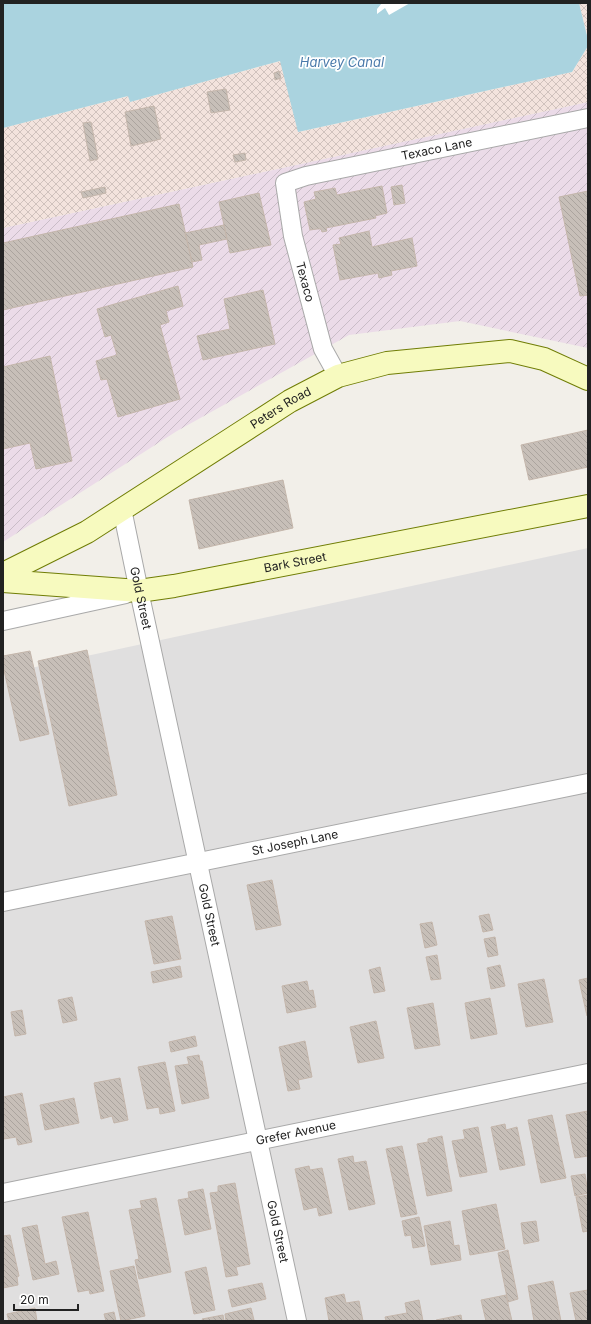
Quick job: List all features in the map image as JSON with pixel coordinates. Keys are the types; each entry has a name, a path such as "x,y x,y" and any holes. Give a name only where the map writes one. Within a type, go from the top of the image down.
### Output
{"main road":[{"name":"Peters Road","path":"3,574 87,532 290,401 338,376 387,362 510,351 544,359 588,379"},
{"name":"Bark Street","path":"139,591 174,586 588,506"},
{"path":"3,581 139,591"}],"street":[{"name":"Texaco Lane","path":"285,183 306,176 588,118"},
{"name":"Texaco","path":"285,183 293,236 323,349 338,376"},
{"name":"Gold Street","path":"122,509 297,1321"},
{"name":"Bark Street","path":"3,621 139,591"},
{"name":"St Joseph Lane","path":"3,902 588,783"},
{"name":"Grefer Avenue","path":"3,1193 588,1073"}],"shaded area":[{"path":"579,3 588,3 588,40"},
{"path":"588,46 588,102 3,228 3,128 129,96 130,102 281,61 299,132 572,72"},
{"path":"588,102 588,348 460,321 349,335 177,431 3,542 3,228"},
{"path":"588,548 588,1321 3,1321 3,674"}],"water":[{"name":"Harvey Canal","path":"3,3 579,3 588,40 588,46 572,72 298,132 280,61 130,102 128,96 3,128"}],"pier":[{"path":"382,3 410,3 389,15 385,8 377,14 377,9"}],"building":[{"path":"279,71 281,78 275,80 274,73"},
{"path":"226,89 230,110 211,113 207,92"},
{"path":"154,106 161,139 131,146 125,112"},
{"path":"91,122 98,159 90,161 83,123"},
{"path":"245,153 246,160 235,162 233,155"},
{"path":"402,185 405,203 394,205 391,187"},
{"path":"382,186 387,213 375,216 376,218 326,228 327,231 322,232 321,229 310,230 304,202 316,199 314,192 335,188 337,195"},
{"path":"105,187 106,193 83,198 81,192"},
{"path":"588,191 588,295 580,296 559,197"},
{"path":"259,193 271,245 230,253 219,202"},
{"path":"179,204 193,267 3,310 3,243"},
{"path":"224,225 227,239 199,245 202,260 192,262 185,233"},
{"path":"369,231 372,247 412,238 417,266 391,271 392,275 379,278 378,273 340,280 333,245 341,244 339,238"},
{"path":"178,286 183,306 166,311 169,322 160,325 180,399 118,417 107,379 101,380 96,361 117,355 111,335 105,337 97,309"},
{"path":"263,290 275,344 203,360 197,336 230,329 224,299"},
{"path":"50,356 72,461 36,469 30,443 3,449 3,367"},
{"path":"588,430 588,467 529,480 521,445"},
{"path":"283,480 293,528 199,549 189,500"},
{"path":"87,650 117,795 69,806 38,661"},
{"path":"30,651 49,734 20,741 3,666 3,656"},
{"path":"272,880 281,925 256,930 247,885"},
{"path":"489,914 493,930 483,932 479,916"},
{"path":"172,916 181,959 154,964 145,921"},
{"path":"432,922 437,945 425,948 420,924"},
{"path":"495,937 498,955 488,957 484,939"},
{"path":"437,955 441,979 431,980 426,957"},
{"path":"500,965 505,986 491,989 487,968"},
{"path":"180,966 182,977 153,983 151,972"},
{"path":"380,967 385,991 374,993 369,970"},
{"path":"588,978 588,1016 587,1016 579,980"},
{"path":"544,979 553,1022 526,1027 518,984"},
{"path":"307,981 309,991 313,990 316,1007 287,1013 282,986"},
{"path":"72,997 77,1020 63,1023 58,1000"},
{"path":"490,998 497,1034 471,1039 465,1003"},
{"path":"433,1003 440,1045 415,1049 407,1008"},
{"path":"22,1010 26,1034 15,1036 11,1012"},
{"path":"376,1021 384,1058 358,1063 350,1027"},
{"path":"195,1036 197,1046 171,1052 169,1042"},
{"path":"305,1041 312,1077 298,1080 300,1089 288,1091 279,1047"},
{"path":"199,1055 200,1061 202,1061 209,1098 182,1104 175,1066 189,1064 187,1057"},
{"path":"165,1062 175,1111 160,1114 159,1107 147,1109 138,1067"},
{"path":"120,1078 128,1120 114,1123 112,1116 101,1119 94,1083"},
{"path":"22,1093 32,1142 18,1145 16,1137 4,1139 3,1097"},
{"path":"74,1098 79,1123 45,1130 40,1105"},
{"path":"588,1111 588,1156 575,1158 566,1115"},
{"path":"552,1115 566,1178 541,1183 528,1120"},
{"path":"505,1124 506,1130 517,1127 525,1165 500,1170 491,1127"},
{"path":"478,1127 487,1172 460,1177 452,1141 465,1139 463,1130"},
{"path":"442,1136 452,1191 427,1196 417,1144 428,1142 428,1139"},
{"path":"402,1146 417,1214 401,1217 386,1149"},
{"path":"353,1156 354,1163 366,1161 375,1204 349,1210 338,1159"},
{"path":"309,1166 310,1170 322,1168 332,1213 319,1216 317,1207 304,1210 295,1169"},
{"path":"585,1174 588,1193 575,1196 571,1176"},
{"path":"235,1183 250,1264 236,1267 238,1275 226,1277 210,1193 218,1192 218,1186"},
{"path":"203,1189 211,1229 185,1235 178,1200 189,1198 188,1192"},
{"path":"588,1195 588,1231 583,1232 576,1197"},
{"path":"156,1198 171,1272 139,1279 135,1260 139,1259 129,1210 142,1208 140,1201"},
{"path":"496,1204 505,1249 470,1255 462,1211"},
{"path":"88,1212 104,1291 90,1294 89,1290 78,1292 62,1217"},
{"path":"419,1217 425,1246 413,1248 411,1235 405,1236 402,1221"},
{"path":"450,1221 454,1246 459,1245 461,1260 431,1265 424,1226"},
{"path":"536,1221 539,1241 524,1244 521,1223"},
{"path":"37,1225 45,1264 56,1261 59,1274 33,1280 22,1228"},
{"path":"10,1235 19,1276 17,1277 18,1285 3,1288 3,1236"},
{"path":"508,1250 518,1299 508,1302 498,1253"},
{"path":"134,1266 145,1316 121,1321 110,1271"},
{"path":"206,1267 215,1310 194,1314 185,1272"},
{"path":"553,1281 561,1321 534,1321 528,1286"},
{"path":"262,1283 266,1299 232,1307 228,1290"},
{"path":"588,1290 588,1321 576,1321 570,1293"},
{"path":"344,1294 346,1303 359,1301 363,1321 329,1321 325,1298"},
{"path":"506,1295 512,1321 486,1321 481,1300"},
{"path":"419,1300 423,1321 386,1321 385,1317 407,1313 405,1303"},
{"path":"35,1308 37,1321 9,1321 7,1314"},
{"path":"251,1308 254,1320 226,1321 225,1314"},
{"path":"114,1312 116,1321 106,1321 104,1314"},
{"path":"223,1315 224,1321 203,1321 202,1319"},
{"path":"461,1315 462,1321 436,1321 436,1320"}]}
